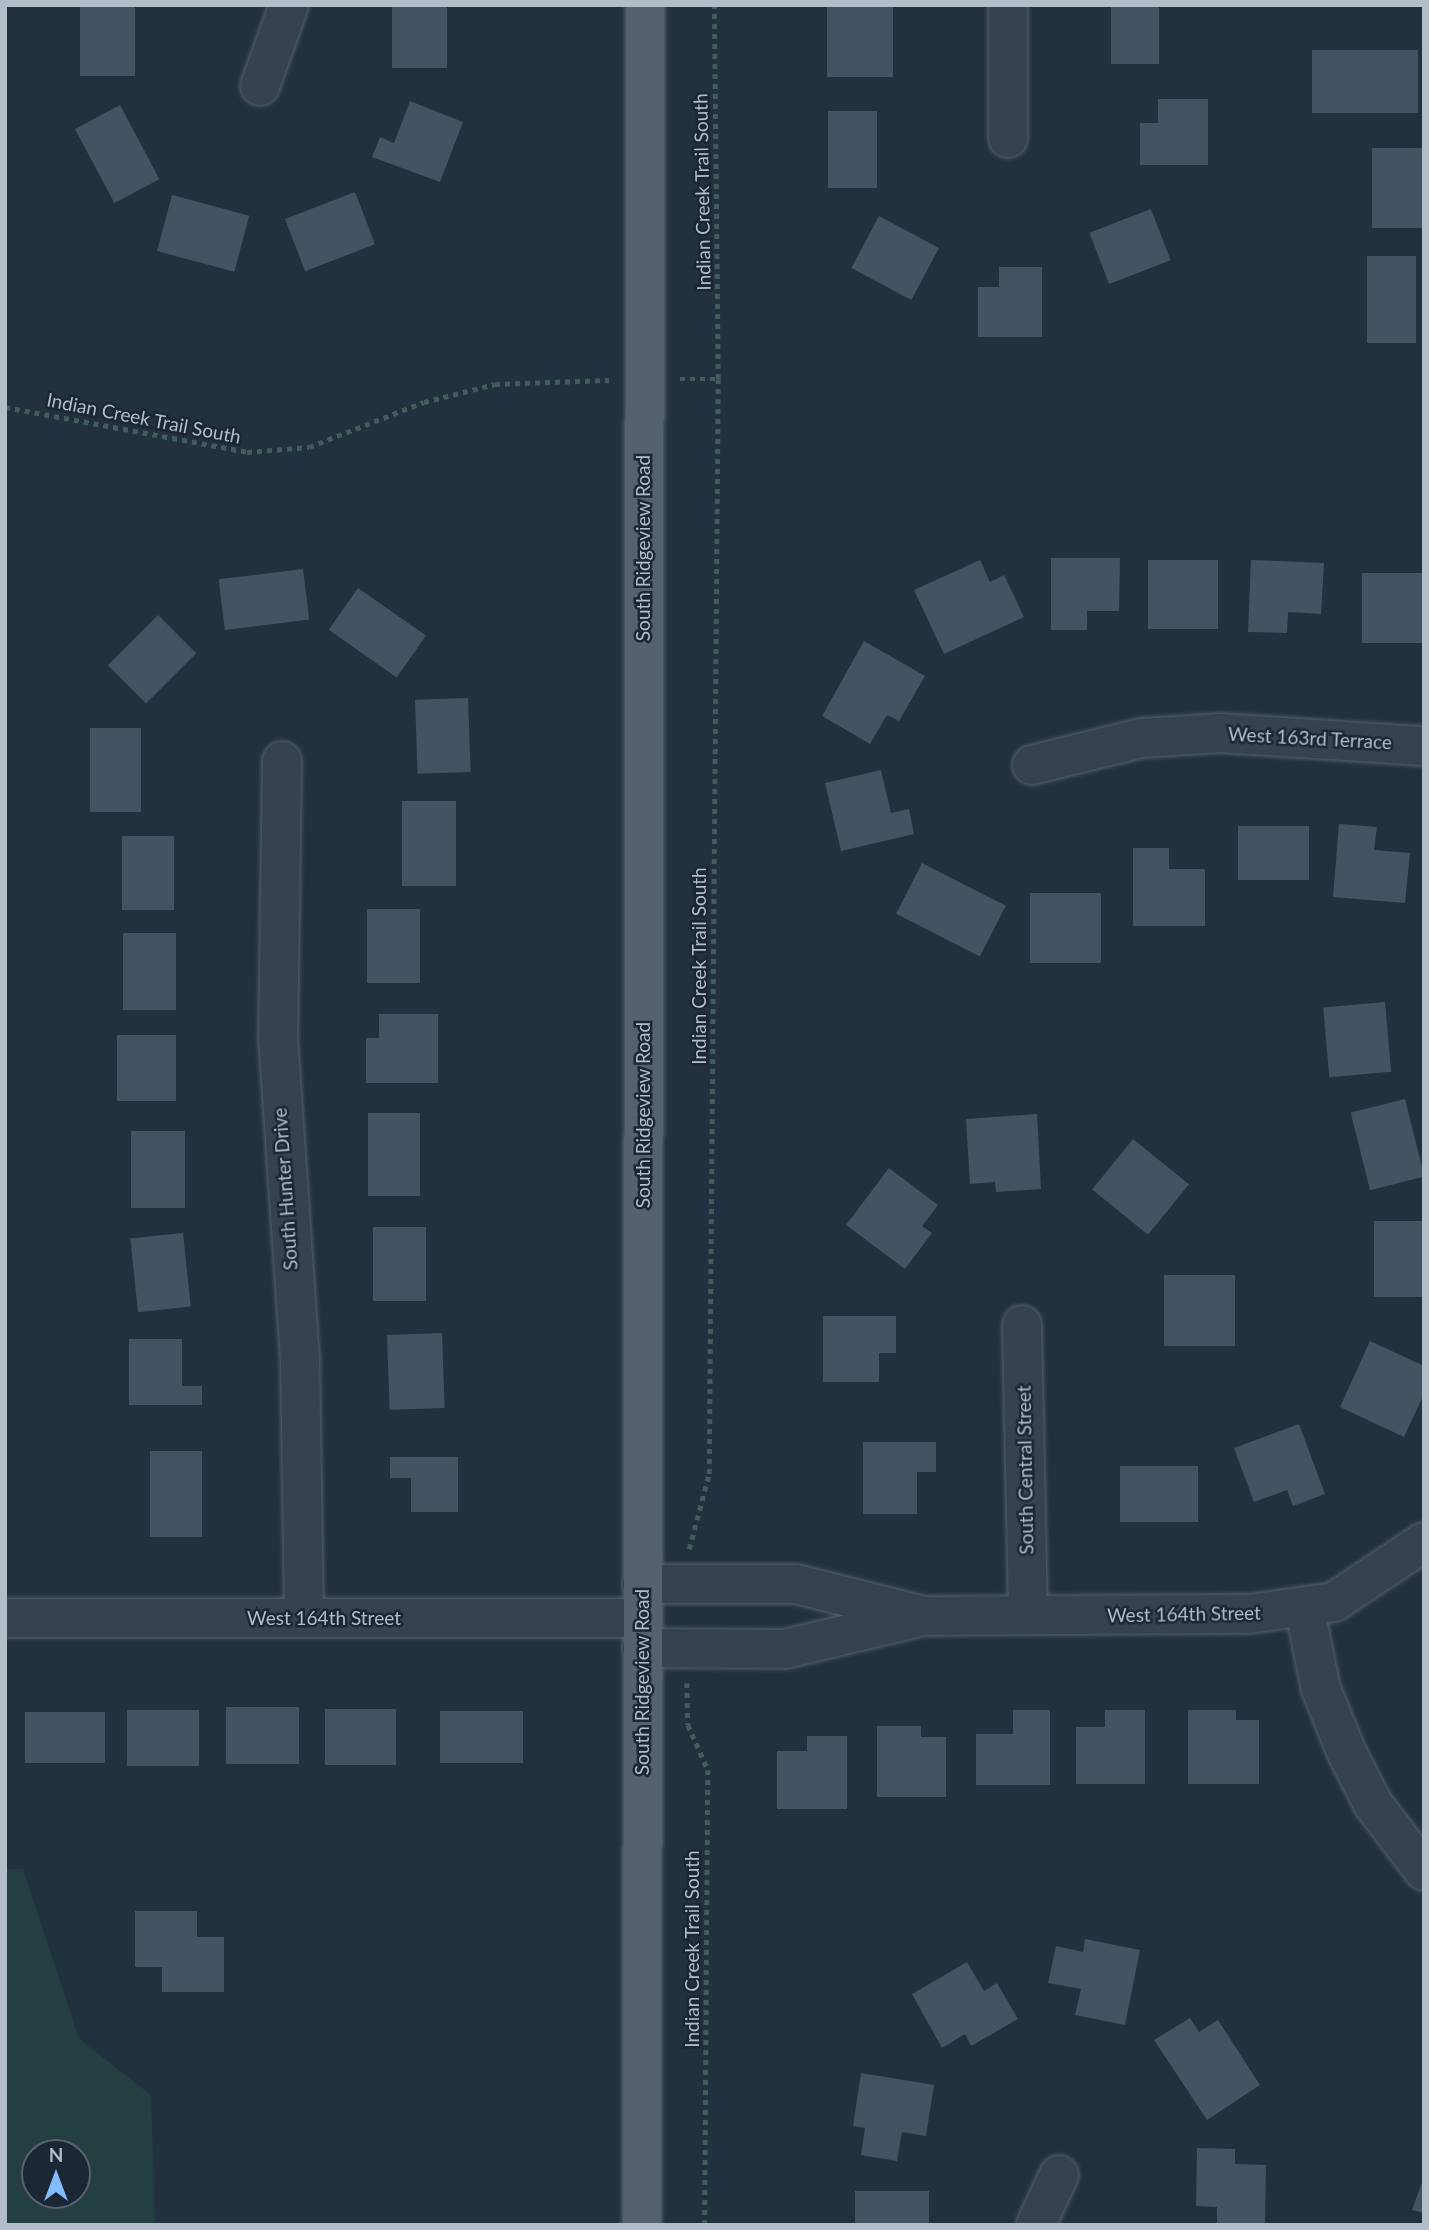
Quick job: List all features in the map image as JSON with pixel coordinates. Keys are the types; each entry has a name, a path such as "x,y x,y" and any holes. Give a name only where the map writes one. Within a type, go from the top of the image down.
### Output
{"main road":[{"name":"South Ridgeview Road","path":"642,2225 645,5"}],"street":[{"path":"260,86 289,5"},
{"path":"1008,5 1008,138"},
{"name":"West 163rd Terrace","path":"1032,765 1142,738 1221,733 1424,746"},
{"name":"South Hunter Drive","path":"282,761 278,1037 300,1359 304,1618"},
{"name":"South Central Street","path":"1022,1325 1028,1615"},
{"name":"West 164th Street","path":"642,1617 785,1649 924,1616 1306,1610 1375,1580 1424,1542"},
{"name":"West 164th Street","path":"5,1618 642,1617 796,1584 924,1616"},
{"path":"1306,1610 1321,1689 1346,1751 1373,1804 1424,1871"},
{"path":"1036,2225 1059,2175"}],"path":[{"name":"Indian Creek Trail South","path":"688,1551 709,1474 718,379 714,5"},
{"path":"674,379 718,379"},
{"name":"Indian Creek Trail South","path":"5,407 247,452 309,447 424,402 495,384 604,380"},
{"name":"Indian Creek Trail South","path":"687,1677 688,1726 708,1770 705,2225"}],"green space":[{"path":"5,1869 23,1869 79,2039 151,2095 155,2225 5,2225"}],"building":[{"path":"80,5 135,5 135,76 80,76"},
{"path":"392,5 447,5 447,68 392,68"},
{"path":"827,5 893,5 893,77 827,77"},
{"path":"1111,5 1159,5 1159,64 1111,64"},
{"path":"1312,50 1418,50 1418,113 1312,113"},
{"path":"1158,99 1208,99 1208,165 1140,165 1140,123 1158,123"},
{"path":"410,101 463,122 440,182 372,157 380,137 394,143"},
{"path":"120,105 159,179 114,203 75,129"},
{"path":"828,111 877,111 877,188 828,188"},
{"path":"1372,148 1422,148 1422,228 1372,228"},
{"path":"355,192 375,244 305,271 285,219"},
{"path":"172,195 249,216 234,272 157,251"},
{"path":"1151,209 1171,260 1109,284 1089,233"},
{"path":"879,216 939,248 911,300 851,268"},
{"path":"1367,256 1416,256 1416,343 1367,343"},
{"path":"999,267 1042,267 1042,337 978,337 978,287 999,287"},
{"path":"1051,558 1120,558 1119,611 1087,611 1087,630 1051,630"},
{"path":"980,560 990,582 1004,575 1024,617 944,654 914,590"},
{"path":"1148,560 1218,560 1218,629 1148,629"},
{"path":"1251,560 1324,563 1321,614 1288,612 1287,633 1248,632"},
{"path":"303,569 309,620 225,630 219,579"},
{"path":"1362,573 1424,573 1424,643 1362,643"},
{"path":"358,588 426,636 397,677 329,630"},
{"path":"158,615 196,653 146,703 108,665"},
{"path":"864,641 925,676 899,721 887,715 870,744 822,716"},
{"path":"468,698 471,772 418,774 415,700"},
{"path":"90,728 141,728 141,812 90,812"},
{"path":"881,770 891,813 909,809 914,834 841,851 825,783"},
{"path":"402,801 456,801 456,886 402,886"},
{"path":"1339,824 1377,827 1374,850 1410,853 1405,903 1333,897"},
{"path":"1238,826 1309,826 1309,880 1238,880"},
{"path":"122,836 174,836 174,910 122,910"},
{"path":"1133,848 1169,848 1169,869 1205,869 1205,926 1133,926"},
{"path":"922,863 1006,906 980,956 896,914"},
{"path":"1030,893 1101,893 1101,963 1030,963"},
{"path":"367,909 420,909 420,983 367,983"},
{"path":"123,933 176,933 176,1010 123,1010"},
{"path":"1385,1002 1391,1072 1329,1077 1323,1007"},
{"path":"379,1014 438,1014 438,1083 366,1083 366,1038 379,1038"},
{"path":"117,1035 176,1035 176,1101 117,1101"},
{"path":"1405,1099 1424,1177 1370,1190 1351,1113"},
{"path":"368,1113 420,1113 420,1196 368,1196"},
{"path":"1037,1114 1041,1189 996,1192 995,1182 970,1184 966,1119"},
{"path":"131,1131 185,1131 185,1208 131,1208"},
{"path":"1133,1139 1189,1184 1148,1235 1092,1190"},
{"path":"889,1168 938,1205 922,1226 932,1233 905,1269 846,1225"},
{"path":"1374,1221 1424,1221 1424,1297 1374,1297"},
{"path":"373,1227 426,1227 426,1301 373,1301"},
{"path":"183,1233 191,1307 138,1312 130,1239"},
{"path":"1164,1275 1235,1275 1235,1346 1164,1346"},
{"path":"823,1316 896,1316 896,1353 879,1353 879,1382 823,1382"},
{"path":"442,1333 445,1408 390,1410 387,1335"},
{"path":"129,1339 182,1339 182,1386 202,1386 202,1405 129,1405"},
{"path":"1370,1341 1424,1366 1424,1394 1404,1437 1340,1407"},
{"path":"1299,1424 1325,1494 1293,1506 1287,1490 1254,1502 1234,1448"},
{"path":"863,1442 936,1442 936,1472 917,1472 917,1514 863,1514"},
{"path":"150,1451 202,1451 202,1537 150,1537"},
{"path":"390,1457 458,1457 458,1512 411,1512 411,1478 390,1478"},
{"path":"1120,1466 1198,1466 1198,1522 1120,1522"},
{"path":"226,1707 299,1707 299,1764 226,1764"},
{"path":"325,1709 396,1709 396,1765 325,1765"},
{"path":"127,1710 199,1710 199,1766 127,1766"},
{"path":"1013,1710 1050,1710 1050,1785 976,1785 976,1734 1013,1734"},
{"path":"1105,1710 1145,1710 1145,1784 1076,1784 1076,1727 1105,1727"},
{"path":"1188,1710 1236,1710 1236,1720 1259,1720 1259,1784 1188,1784"},
{"path":"440,1711 523,1711 523,1763 440,1763"},
{"path":"25,1712 105,1712 105,1763 25,1763"},
{"path":"877,1726 921,1726 921,1737 946,1737 946,1797 877,1797"},
{"path":"807,1736 847,1736 847,1809 777,1809 777,1751 807,1751"},
{"path":"135,1911 197,1911 197,1937 224,1937 224,1992 162,1992 162,1967 135,1967"},
{"path":"1085,1939 1140,1950 1125,2025 1075,2015 1081,1989 1048,1983 1056,1946 1083,1952"},
{"path":"967,1962 984,1991 997,1983 1018,2019 971,2046 965,2034 942,2048 912,1994"},
{"path":"1190,2018 1199,2032 1218,2020 1260,2085 1207,2120 1154,2040"},
{"path":"861,2073 934,2085 926,2136 902,2132 897,2161 861,2155 865,2128 853,2126"},
{"path":"1197,2148 1235,2149 1235,2164 1266,2165 1265,2225 1217,2225 1217,2207 1196,2206"},
{"path":"1424,2177 1424,2213 1412,2210"},
{"path":"855,2191 929,2191 929,2225 855,2225"}]}
